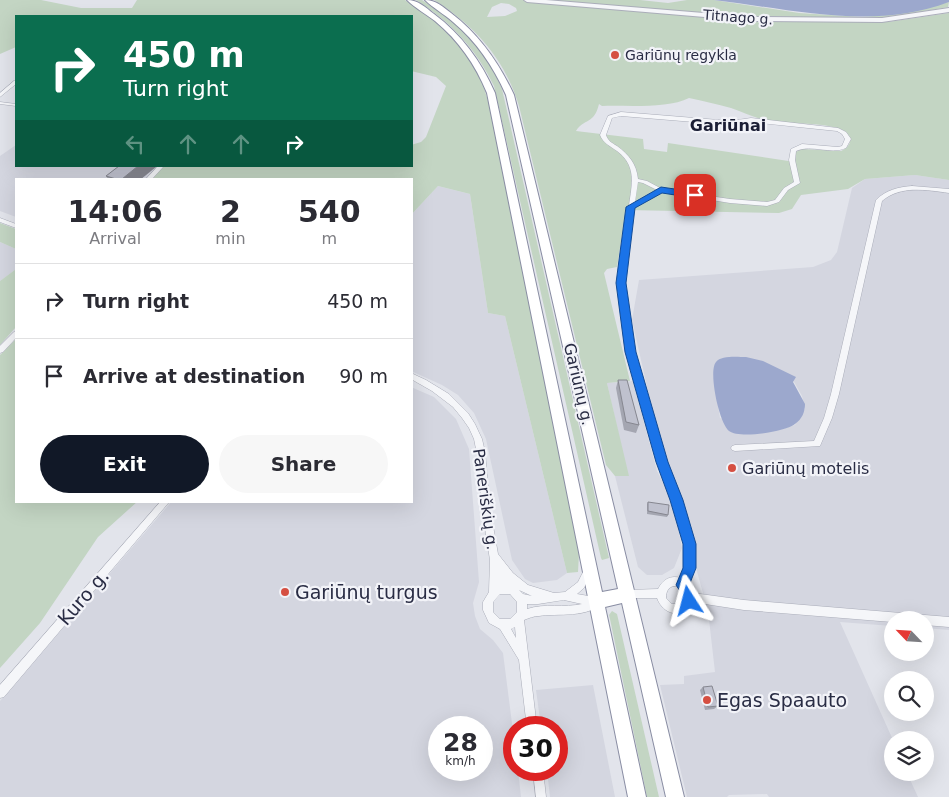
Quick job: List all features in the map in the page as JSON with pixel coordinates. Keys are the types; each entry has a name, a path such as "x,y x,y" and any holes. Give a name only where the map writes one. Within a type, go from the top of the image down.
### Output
{"highway":[{"name":"Gariūnų g.","path":"410,0 438,19 466,46 481,69 491,93 637,797"},
{"name":"Gariūnų g.","path":"428,0 461,23 483,46 500,72 510,95 675,797"},
{"path":"598,468 613,480"},
{"path":"597,601 628,594"}],"street":[{"name":"Titnago g.","path":"527,0 752,19 882,20 949,10"},
{"path":"0,96 15,83"},
{"path":"0,103 15,105"},
{"path":"635,180 645,182 661,190 750,203 774,202 780,198 786,189 797,183 792,160 793,150 802,146 830,149 844,147 848,139 844,133 815,127 752,120 731,123 610,116 603,138 630,161 634,168 635,180 621,283 630,352 662,462 677,500 690,544 689,568 683,585 689,601 684,607 674,608 664,601 661,593 663,586 670,582 683,585"},
{"path":"150,178 159,167"},
{"path":"630,207 661,190"},
{"path":"735,448 816,444 828,418 835,394 879,200 884,194 892,190 949,192"},
{"path":"0,220 15,226"},
{"path":"0,350 15,335"},
{"name":"Paneriškių g.","path":"413,377 439,390 452,401 470,422 477,436 481,451 486,512 494,555 493,593 488,602 488,612 493,621 503,625"},
{"name":"Kuro g.","path":"0,693 164,503"},
{"path":"494,555 501,577 509,590 520,598 523,604 520,618 522,656 530,716"},
{"path":"494,555 514,581 522,587 554,597"},
{"path":"567,596 581,585 590,567"},
{"path":"493,593 509,590"},
{"path":"628,594 661,593"},
{"path":"520,598 540,601 567,596 597,601"},
{"path":"689,597 744,605 949,622"},
{"path":"522,656 503,625 513,623 535,611 572,612 583,609 597,601"},
{"path":"539,781 541,797"}],"shaded area":[{"path":"15,146 15,167 162,167 153,178 15,178 15,217 0,211 0,156"},
{"path":"915,175 949,180 949,630 934,629 934,611 884,611 884,625 840,622 889,731 884,731 884,781 911,781 918,797 769,797 767,794 687,797 660,685 684,684 684,676 715,672 708,611 654,418 632,320 639,280 813,267 831,260 837,252 852,188 865,179","holes":["714,366 793,380 802,396 805,409 795,425 763,433 720,418"]},
{"path":"438,186 470,194 488,313 505,316 567,573 557,580 533,583 525,579 512,560 486,439 474,413 458,395 442,385 413,372 413,213"},
{"path":"0,242 15,249 15,270 0,281"},
{"path":"633,381 657,471 673,502 682,548 674,568 662,575 647,575 638,567 615,476 628,476 607,383"},
{"name":"Gariūnų turgus","path":"413,388 434,397 456,419 469,449 479,582 473,603 475,616 480,629 493,640 503,653 511,716 503,716 503,781 519,781 521,797 0,797 0,701 170,503 413,503"},
{"path":"593,685 615,797 550,797 548,781 568,781 568,716 540,716 536,690"}],"green space":[{"path":"0,0 41,0 81,8 132,8 137,0 405,0 438,23 468,56 481,78 492,114 579,554 578,572 567,573 505,316 488,313 470,194 438,186 413,213 413,178 153,178 162,167 413,167 413,144 421,142 426,137 446,86 436,77 413,71 413,15 15,15 15,47 0,54"},
{"path":"416,0 422,0 435,9 469,38 488,62 502,89 609,558 602,560 601,558 494,86 471,48 451,27 429,8"},
{"path":"434,0 640,0 668,3 687,0 714,0 799,13 862,17 899,14 949,2 948,7 880,19 715,15 716,18 739,20 888,22 949,13 949,180 915,175 865,179 848,189 801,195 792,209 779,213 626,210 617,267 607,269 604,273 630,381 607,383 629,476 615,476 606,465 519,106 513,89 506,73 487,45 449,10","holes":["501,3 509,4 516,8 517,11 505,16 487,17 492,7","689,98 731,108 768,121 817,124 836,128 847,133 850,142 841,151 801,149 796,152 795,162 668,143 667,152 644,149 643,139 576,131 582,124 592,118 599,104 602,106 647,106 670,104"]},
{"path":"0,223 15,229 15,249 0,242"},
{"path":"15,270 15,328 0,345 0,281"},
{"path":"15,340 15,503 136,503 98,537 40,623 0,668 0,355"},
{"path":"612,611 617,614 659,797 647,797 609,615"}],"water":[{"path":"714,0 949,0 949,2 920,11 891,15 861,16 802,12"},
{"path":"746,357 763,361 796,377 793,382 805,404 803,415 795,424 782,430 762,434 734,433 725,426 718,408 714,386 714,367 716,362 722,358"}],"building":[{"path":"118,167 137,167 123,178 106,176"},
{"path":"618,380 627,380 639,425 626,422"},
{"path":"648,502 669,505 668,515 648,511"},
{"path":"712,686 718,706 708,707 703,687"}],"place":[{"name":"Gariūnų regykla","path":"615,55"},
{"name":"Gariūnų motelis","path":"732,468"},
{"name":"Gariūnų turgus","path":"285,592"},
{"name":"Egas Spaauto","path":"707,700"}],"district":[{"name":"Gariūnai","path":"728,125"}],"route":[{"path":"689,601 689,592 683,585 689,568 690,544 677,500 662,462 630,352 621,283 630,207 661,190 695,195"}]}
